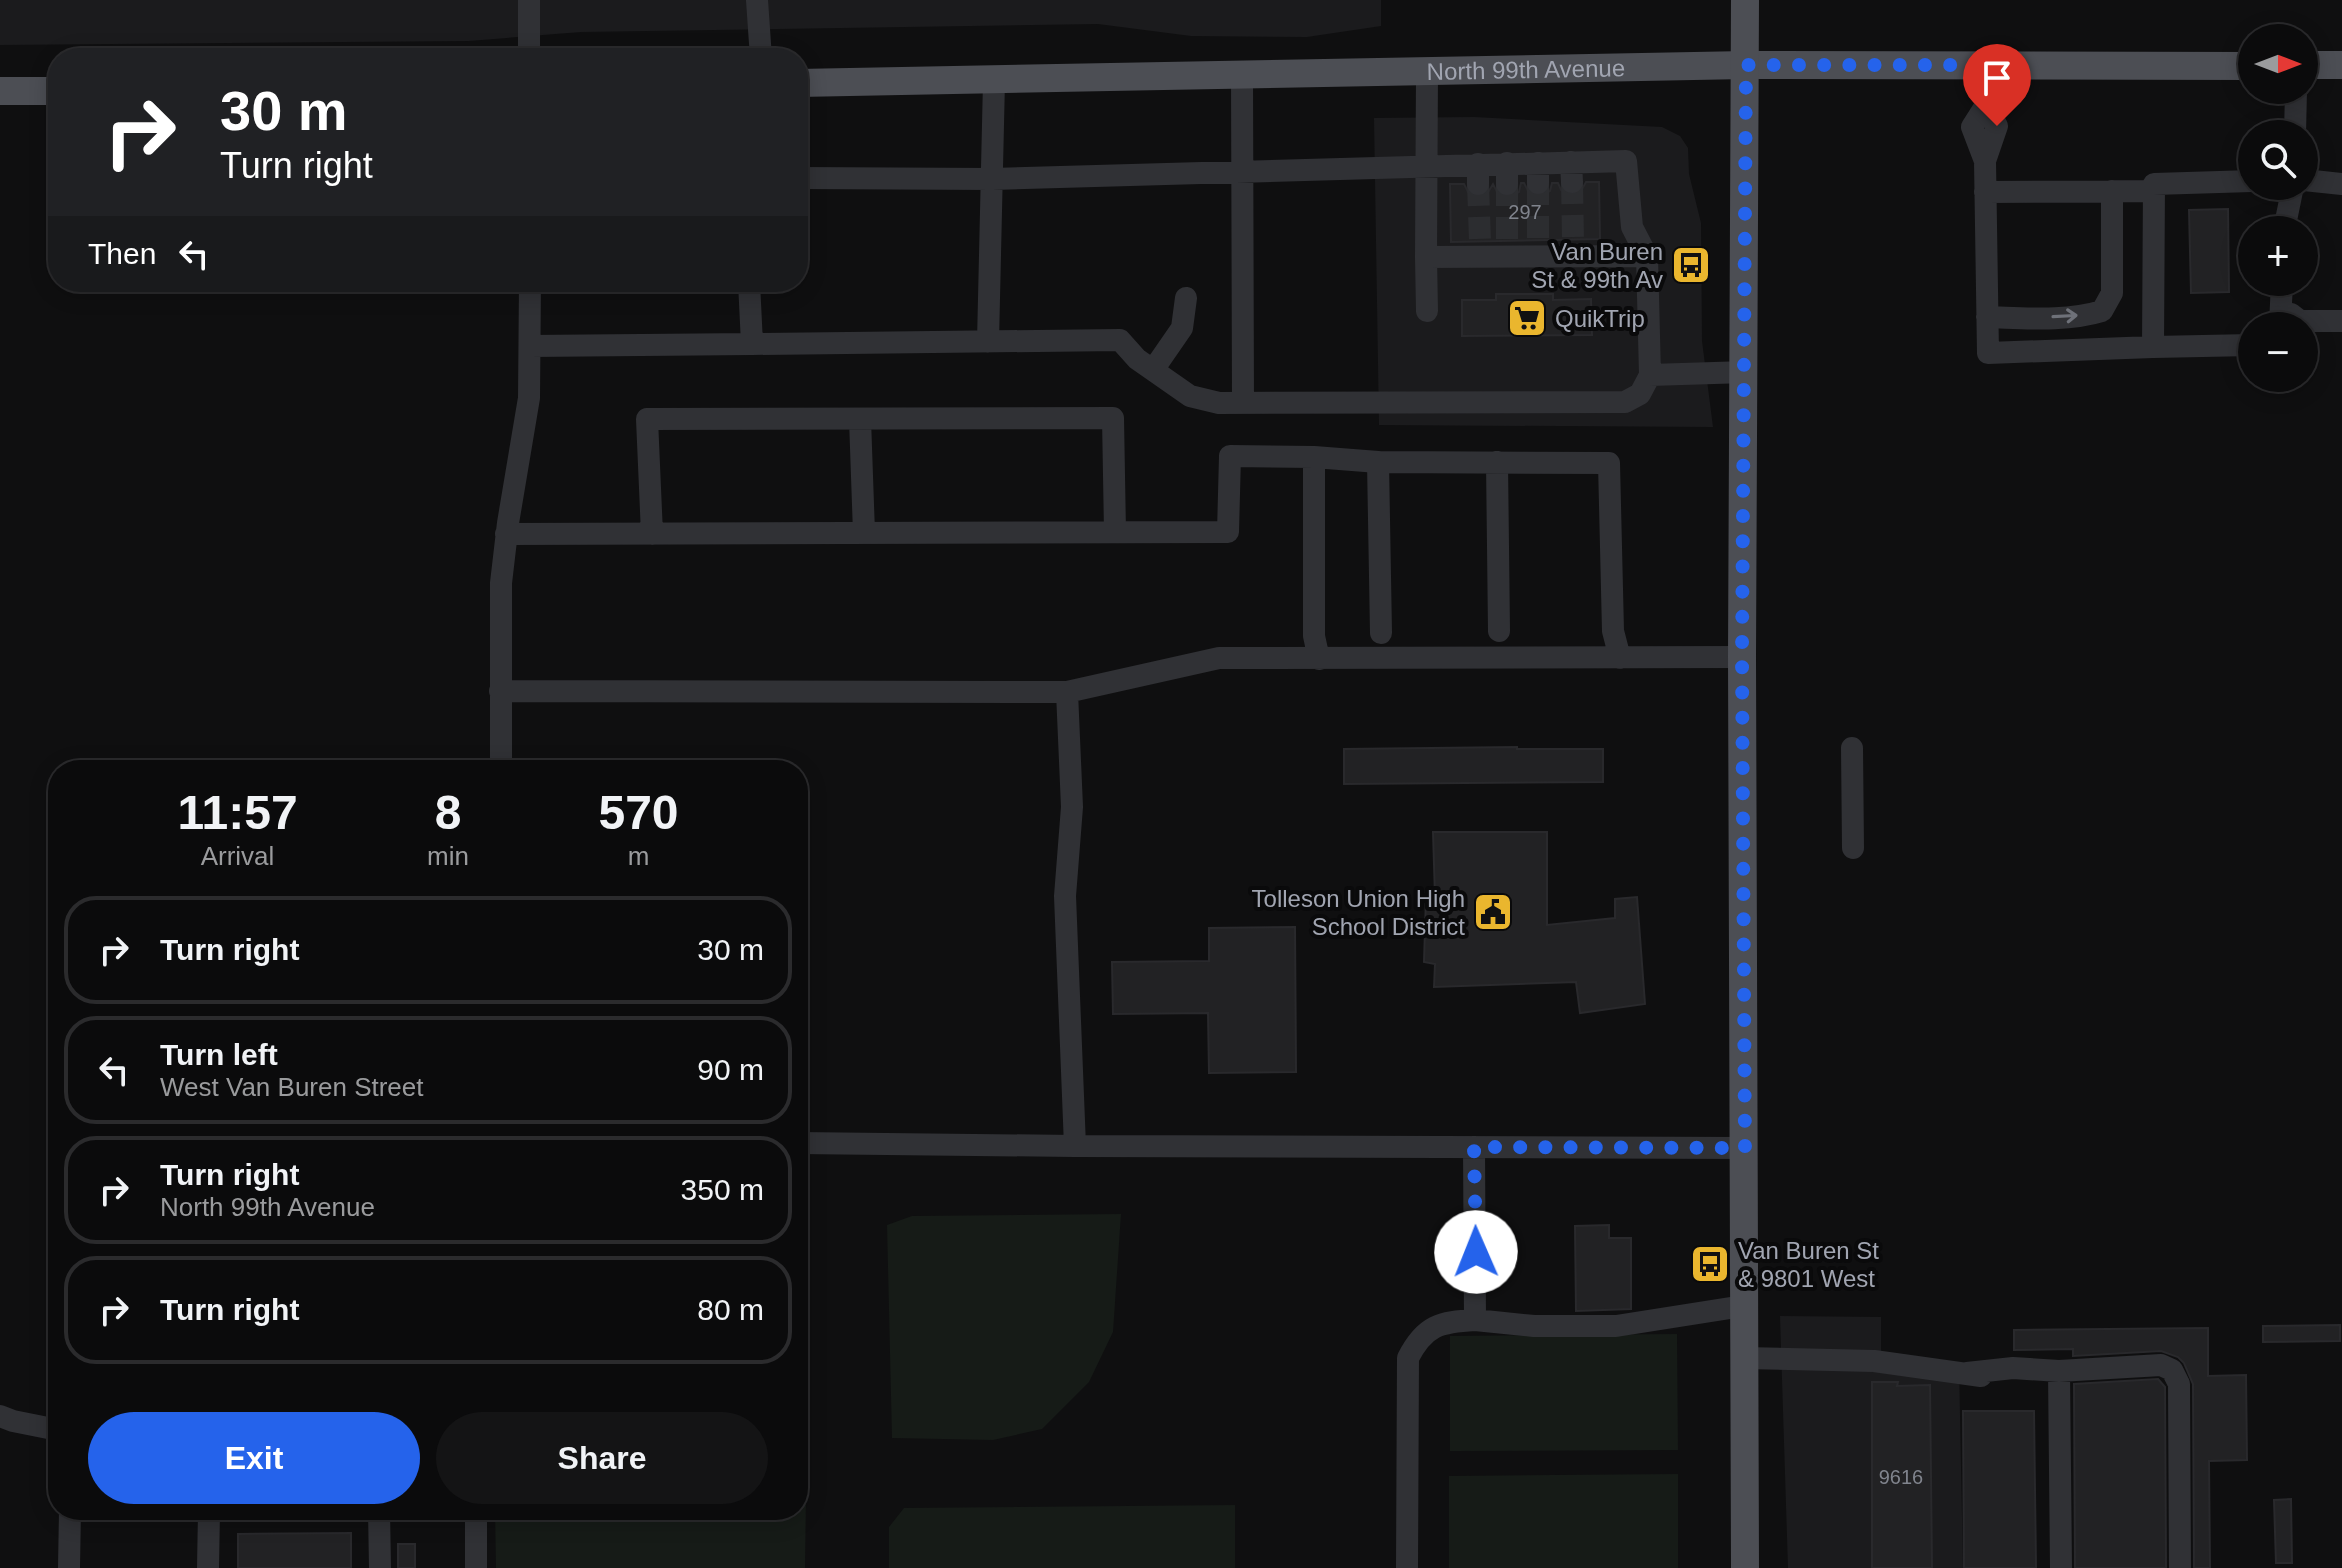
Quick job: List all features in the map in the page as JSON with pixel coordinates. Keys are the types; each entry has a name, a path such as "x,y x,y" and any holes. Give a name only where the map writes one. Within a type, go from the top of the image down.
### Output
{"main road":[{"path":"1745,0 1746,372 1742,657 1745,1568"},
{"name":"North 99th Avenue","path":"808,83 1746,65 2238,66"},
{"path":"2318,65 2342,65"},
{"path":"0,91 48,91"}],"lane":[{"path":"529,0 529,48"},
{"path":"757,0 760,48"},
{"path":"1986,65 1986,105 1972,127 1985,161 1988,353 2238,345"},
{"path":"1427,73 1427,311"},
{"path":"1242,77 1243,403"},
{"path":"988,342 994,81"},
{"path":"530,346 1120,340 1137,359 1190,396 1219,403 1625,402 1640,394 1650,375 1647,256 1632,227 1626,161 1572,172 1507,174 1478,174 1425,165 992,179 808,178"},
{"path":"2153,347 2154,184 2238,181"},
{"path":"2318,181 2342,184"},
{"path":"1987,317 2040,318 2088,315 2102,311 2112,293 2112,191"},
{"path":"1985,192 2154,191"},
{"path":"1426,257 1480,249 1573,248 1647,256"},
{"path":"501,760 501,583 529,398 530,292"},
{"path":"749,292 752,344"},
{"path":"1153,370 1182,328 1186,298"},
{"path":"2291,312 2296,308 2342,306"},
{"path":"2318,321 2342,321"},
{"path":"1650,375 1746,372"},
{"path":"652,534 647,419 1113,418 1115,532"},
{"path":"860,419 864,533"},
{"path":"506,534 1228,532 1230,456 1314,457 1378,462 1609,463 1613,631 1620,658"},
{"path":"1314,457 1314,636 1319,659"},
{"path":"1378,462 1381,633"},
{"path":"1497,462 1499,631"},
{"path":"500,691 1067,692 1219,658 1742,657"},
{"path":"1067,692 1072,807 1065,896 1075,1146"},
{"path":"1852,748 1853,848"},
{"path":"808,1143 1745,1148"},
{"path":"1474,1147 1475,1320"},
{"path":"1407,1568 1408,1358 1417,1340 1431,1329 1447,1322 1475,1320 1534,1326 1616,1326 1743,1306"},
{"path":"1743,1358 1874,1361 2015,1380 2059,1371 2167,1367 2177,1375 2180,1568"},
{"path":"2059,1371 2061,1568"},
{"path":"0,1416 48,1428"},
{"path":"69,1568 70,1520"},
{"path":"208,1568 209,1520"},
{"path":"379,1520 380,1568"},
{"path":"476,1520 476,1568"}],"shaded area":[{"path":"0,0 1381,0 1381,26 1307,37 1191,36 1098,24 581,32 469,41 0,45"},
{"path":"1474,117 1662,127 1680,136 1688,148 1689,174 1701,223 1702,341 1713,427 1379,425 1374,118"},
{"path":"1121,1214 1113,1332 1089,1382 1042,1429 993,1440 892,1438 887,1225 912,1216"},
{"path":"1780,1316 1881,1317 1881,1366 1959,1364 1963,1568 1788,1568"},
{"path":"1677,1334 1678,1450 1450,1451 1450,1336"},
{"path":"1678,1474 1678,1568 1449,1568 1449,1476"},
{"path":"1235,1505 1235,1568 889,1568 889,1527 904,1508"},
{"path":"495,1520 806,1520 805,1568 496,1568"}],"building":[{"name":"QuikTrip","path":"1586,182 1599,182 1600,239 1451,242 1450,184 1464,184 1470,196 1479,198 1486,196 1493,184 1499,196 1508,198 1519,192 1521,183 1530,195 1539,197 1550,191 1552,183 1558,183 1561,190 1572,196 1580,193"},
{"path":"2228,209 2229,292 2191,293 2189,210"},
{"name":"QuikTrip","path":"1496,294 1553,294 1553,300 1591,299 1592,335 1462,336 1462,300 1496,300"},
{"path":"1344,749 1603,749 1603,782 1344,784"},
{"name":"Tolleson Union High School District","path":"1433,832 1547,832 1547,925 1615,918 1615,899 1637,897 1645,1004 1580,1013 1576,982 1434,987 1435,964 1424,962 1426,897 1435,897"},
{"path":"1295,927 1296,1072 1209,1073 1208,1013 1113,1014 1112,962 1209,961 1209,928"},
{"path":"1609,1225 1609,1238 1631,1238 1631,1309 1576,1311 1575,1226"},
{"path":"2340,1325 2340,1341 2263,1342 2263,1326"},
{"path":"2208,1328 2208,1376 2246,1375 2247,1460 2209,1461 2210,1568 2194,1568 2193,1384 2184,1363 2178,1357 2161,1351 2073,1356 2073,1349 2014,1350 2014,1330"},
{"path":"2158,1379 2165,1387 2166,1568 2075,1568 2074,1384"},
{"path":"1872,1382 1898,1382 1897,1386 1930,1385 1932,1568 1872,1568"},
{"path":"1963,1411 2034,1411 2036,1568 1964,1568"},
{"path":"2291,1499 2292,1563 2276,1563 2274,1500"},
{"path":"351,1533 351,1568 238,1568 238,1534"},
{"path":"398,1544 415,1544 415,1568 398,1568"}],"tunnel":[{"path":"1572,182 1573,240"},
{"path":"1538,183 1538,241"},
{"path":"1478,184 1480,241"},
{"path":"1507,184 1507,241"}],"place":[{"name":"Van Buren St & 99th Av","path":"1691,265"},
{"name":"QuikTrip","path":"1527,318"},
{"name":"Tolleson Union High School District","path":"1493,912"},
{"name":"Van Buren St & 9801 West","path":"1710,1264"}],"route":[{"path":"1476,1252 1474,1147 1745,1148 1742,657 1746,65 1986,65 1986,105 1997,126"}]}
